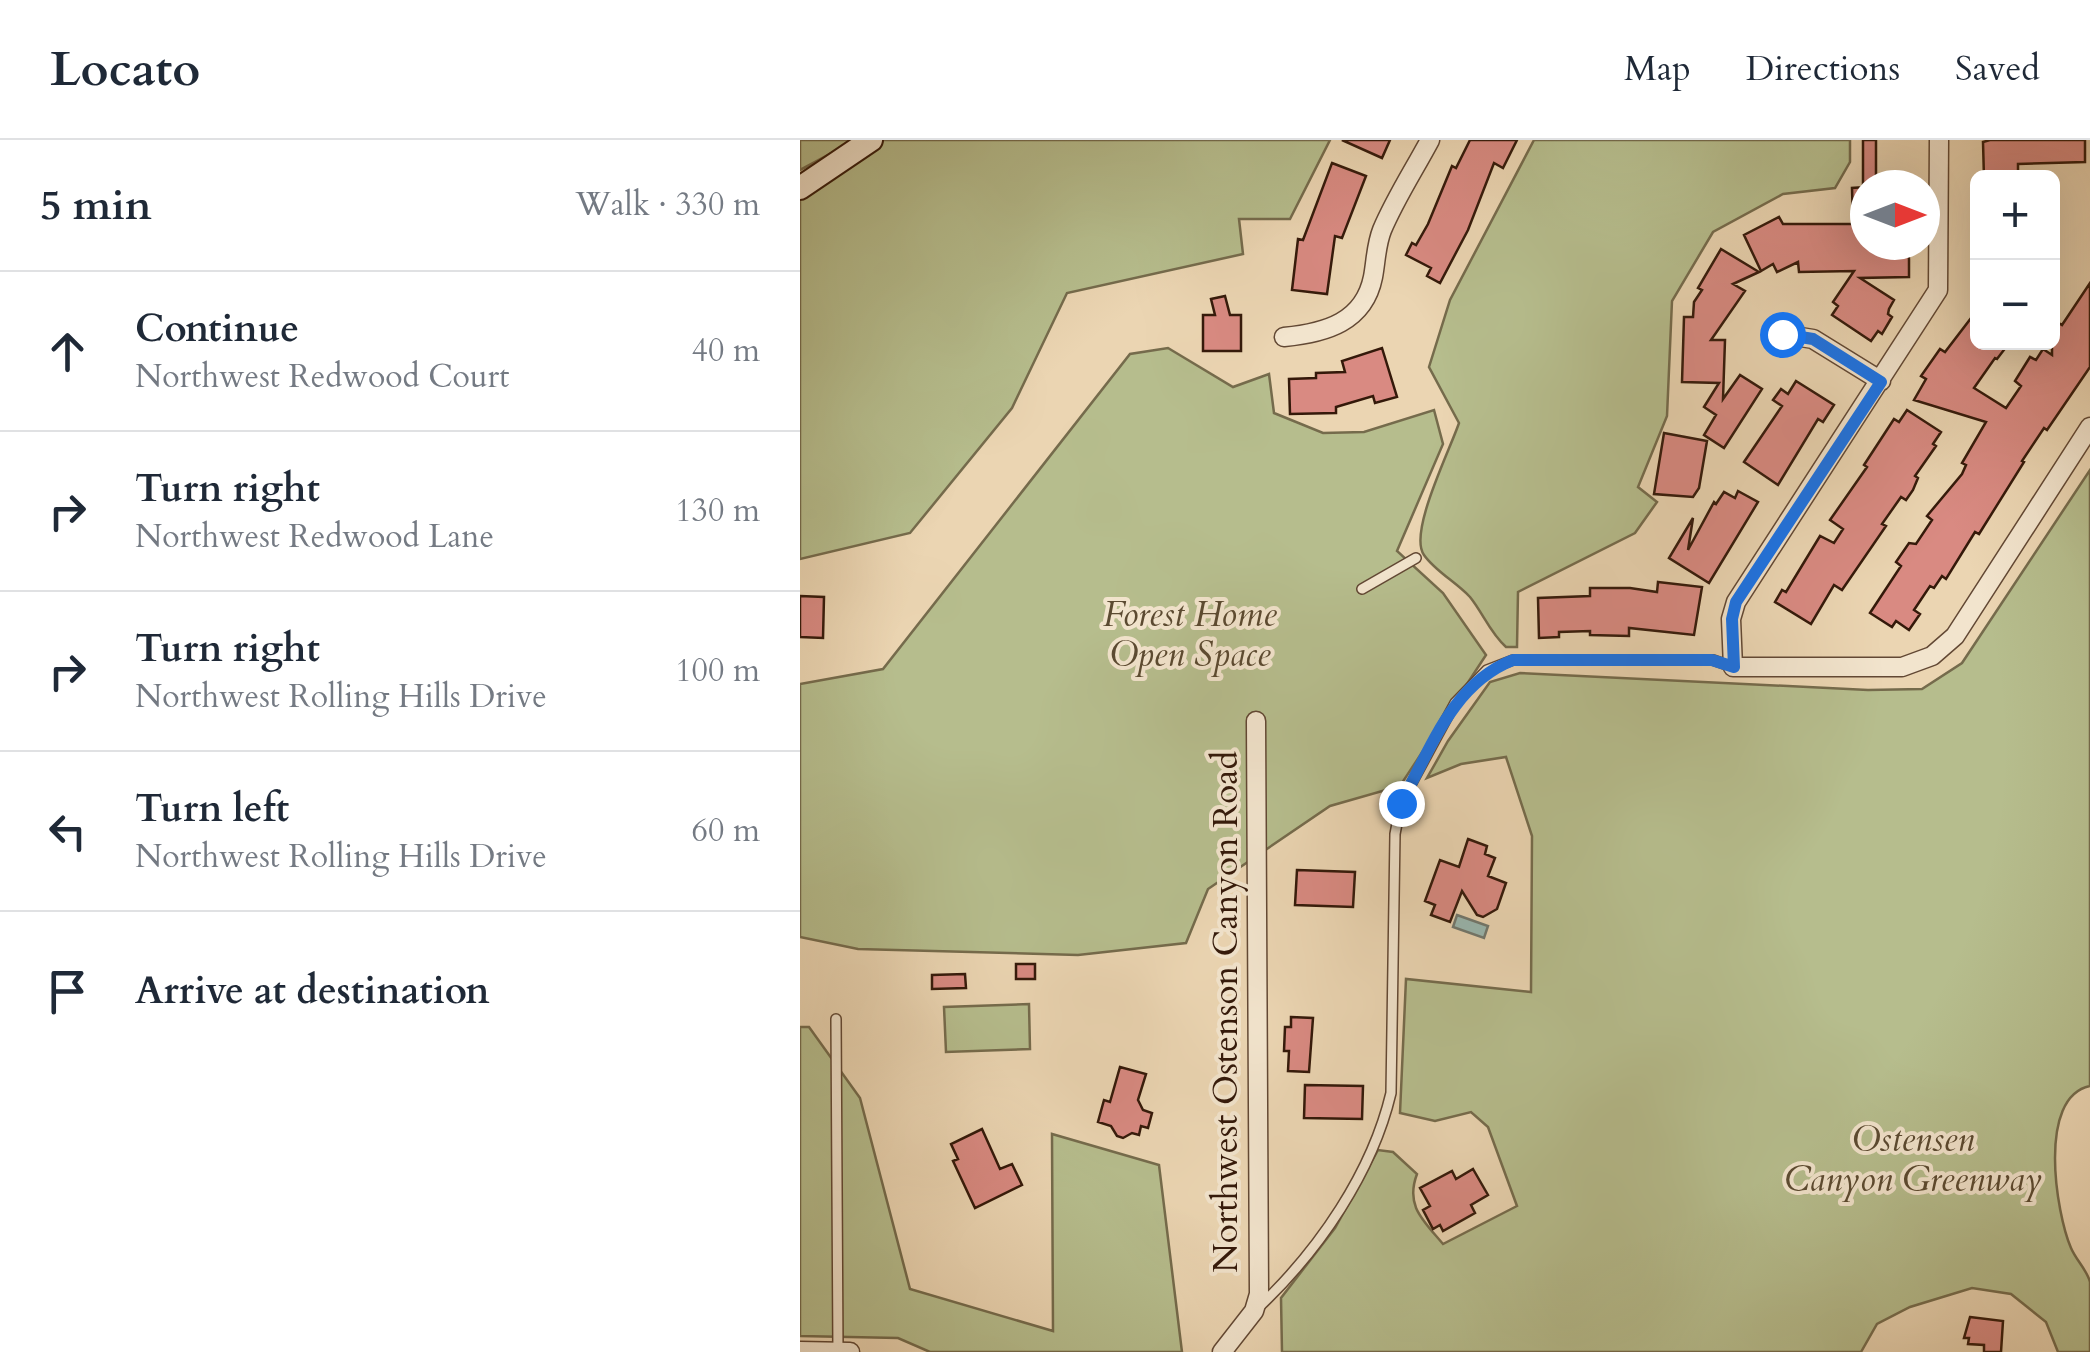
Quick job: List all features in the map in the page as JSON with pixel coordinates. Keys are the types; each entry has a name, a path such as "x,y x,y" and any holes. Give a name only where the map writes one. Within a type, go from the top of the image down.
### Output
{"street":[{"path":"800,188 872,140"},
{"path":"1284,337 1319,334 1338,326 1369,295 1381,232 1430,140"},
{"path":"1939,140 1938,290 1736,602 1732,619 1734,667 1902,667 1932,656 1955,636 2090,427"},
{"path":"1782,334 1813,339 1881,382"},
{"name":"Northwest Ostenson Canyon Road","path":"1222,1352 1254,1311 1259,1294 1256,721"},
{"path":"800,1351 850,1352"}],"lane":[{"path":"1362,590 1416,558"},
{"path":"1254,1311 1296,1272 1321,1237 1384,1124 1391,1094 1395,834 1401,803 1455,704 1488,670 1513,660 1712,660 1734,667"},
{"path":"836,1019 838,1352"}],"green space":[{"path":"800,140 856,140 800,170"},
{"path":"883,140 1330,140 1290,219 1239,219 1243,254 1067,293 1012,408 910,533 800,559 800,197"},
{"path":"1534,140 1850,140 1850,162 1835,188 1783,194 1713,232 1672,301 1667,416 1638,487 1657,502 1635,533 1518,592 1517,647 1506,647 1470,597 1424,555 1421,529 1459,423 1429,367 1450,300"},
{"name":"Forest Home Open Space","path":"1168,348 1233,387 1269,374 1274,413 1323,433 1364,432 1434,410 1443,444 1397,551 1443,593 1486,655 1400,786 1330,806 1208,889 1186,943 1078,955 858,949 800,937 800,684 883,669 1130,354"},
{"name":"Ostensen Canyon Greenway","path":"2090,470 2090,1086 2073,1095 2063,1111 2055,1158 2065,1231 2090,1282 2090,1352 2058,1352 2046,1322 2011,1294 1972,1288 1910,1307 1877,1324 1861,1352 1282,1352 1281,1298 1335,1228 1378,1150 1393,1152 1417,1174 1415,1204 1443,1244 1517,1206 1488,1127 1471,1112 1435,1121 1400,1113 1406,979 1531,992 1532,836 1506,757 1461,764 1427,778 1490,682 1520,673 1868,690 1922,689 1962,663"},
{"path":"1029,1004 1030,1049 946,1052 944,1007"},
{"path":"800,1027 809,1027 860,1098 910,1289 1053,1331 1052,1134 1159,1165 1182,1352 930,1352 898,1338 800,1336"}],"water":[{"path":"1457,915 1488,926 1484,938 1453,927"}],"building":[{"path":"1342,140 1390,140 1382,158"},
{"path":"1470,140 1517,140 1503,168 1494,163 1468,230 1440,283 1427,276 1431,268 1406,255 1428,224 1452,166 1456,168"},
{"path":"1863,140 1876,140 1876,170 1863,170"},
{"path":"2085,140 2085,162 2018,164 2018,170 1984,170 1983,142"},
{"path":"1332,163 1366,176 1342,238 1335,236 1327,294 1292,290 1298,239 1303,240"},
{"path":"1779,217 1783,224 1850,224 1850,260 1909,260 1909,277 1860,278 1894,300 1888,314 1892,317 1882,334 1878,331 1871,341 1832,315 1838,306 1833,302 1854,271 1799,272 1798,262 1777,272 1773,264 1761,271 1744,235"},
{"path":"1721,249 1759,272 1733,284 1745,291 1711,340 1725,340 1723,399 1740,375 1762,389 1724,448 1704,435 1716,415 1704,407 1719,383 1682,382 1684,317 1693,317 1694,302 1702,290 1698,288"},
{"path":"2090,283 2090,367 2022,461 1979,534 1975,532 1946,579 1942,576 1934,588 1930,586 1914,610 1920,614 1909,630 1896,621 1892,627 1870,613 1901,566 1896,562 1909,543 1916,544 1932,520 1927,516 1962,474 1966,465 1962,463 1986,422 1914,400 1926,379 1921,376 1940,349 1945,352 1970,319 1970,350 2004,350 1974,388 2006,408 2021,386 2015,381 2030,357 2036,360 2042,350 2052,355 2052,350 2060,350 2062,325"},
{"path":"1225,296 1230,315 1241,315 1241,351 1203,351 1203,315 1215,315 1211,299"},
{"path":"1382,348 1397,397 1375,403 1373,396 1336,407 1336,413 1290,414 1289,379 1345,372 1342,361"},
{"path":"1796,381 1834,405 1823,422 1818,419 1778,485 1744,462 1782,406 1773,400 1781,389 1788,394"},
{"path":"1907,410 1941,432 1933,444 1936,446 1915,476 1918,478 1906,500 1901,497 1842,590 1834,585 1811,624 1775,602 1782,590 1786,592 1820,536 1834,543 1843,529 1830,520 1894,419 1899,422"},
{"path":"1664,433 1707,441 1699,488 1693,497 1654,494"},
{"path":"1738,491 1758,502 1709,583 1669,558 1693,518 1688,550 1714,502 1724,492 1735,498"},
{"path":"1658,582 1702,587 1694,635 1629,628 1629,636 1590,635 1590,631 1559,632 1559,637 1539,638 1538,598 1590,596 1590,588 1657,592"},
{"path":"800,596 824,597 823,638 800,637"},
{"path":"1468,839 1487,846 1485,854 1495,858 1488,876 1506,883 1497,909 1483,917 1477,915 1462,891 1450,922 1431,915 1435,905 1425,901 1440,860 1459,867"},
{"path":"1297,870 1355,872 1353,907 1295,905"},
{"path":"1016,964 1035,964 1035,979 1016,979"},
{"path":"965,974 966,988 932,989 932,975"},
{"path":"1291,1017 1313,1018 1309,1072 1288,1071 1285,1027 1291,1027"},
{"path":"1120,1067 1146,1074 1138,1100 1143,1110 1152,1113 1148,1128 1141,1126 1139,1135 1132,1133 1123,1138 1111,1126 1098,1122 1104,1100 1110,1102"},
{"path":"1305,1085 1363,1086 1362,1119 1304,1118"},
{"path":"982,1129 1000,1169 1012,1164 1022,1185 975,1208 953,1161 958,1159 951,1144"},
{"path":"1473,1169 1488,1195 1471,1205 1475,1213 1443,1231 1440,1225 1433,1229 1423,1210 1430,1206 1420,1188 1452,1171 1456,1179"},
{"path":"1970,1317 2003,1321 2001,1352 1984,1352 1984,1345 1968,1344 1969,1338 1964,1338"}],"route":[{"path":"1401,803 1455,704 1488,670 1513,660 1712,660 1734,667 1732,619 1736,602 1881,382 1813,339 1782,334"}]}
